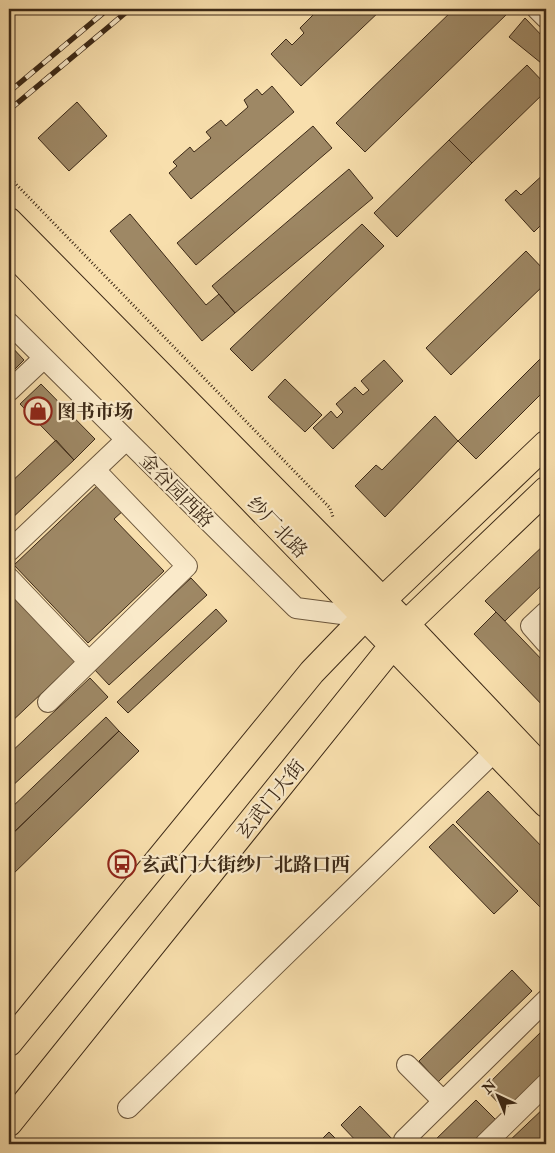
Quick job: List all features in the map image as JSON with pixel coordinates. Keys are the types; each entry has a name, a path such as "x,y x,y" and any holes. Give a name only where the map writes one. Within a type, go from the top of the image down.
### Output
{"main road":[{"name":"纱厂北路","path":"9,221 374,609"},
{"name":"纱厂北路","path":"9,249 400,635 546,772"},
{"path":"9,1043 312,672 374,609 546,444"},
{"name":"玄武门大街","path":"9,1124 400,635 543,498"},
{"name":"纱厂北路","path":"400,635 495,751 546,804"}],"street":[{"path":"537,9 546,18"},
{"name":"金谷园西路","path":"9,323 296,608 374,609"},
{"path":"9,391 44,358"},
{"path":"9,551 126,440"},
{"path":"48,702 187,566 95,470"},
{"path":"9,578 89,662"},
{"path":"546,612 531,626 546,643"},
{"path":"128,1108 495,751"},
{"path":"404,1140 546,1000"},
{"path":"407,1065 443,1101"},
{"path":"485,1144 546,1084"}],"path":[{"path":"9,177 330,508 336,526"}],"building":[{"path":"319,9 382,9 301,86 271,54 286,39 292,45 304,33 300,28"},
{"path":"454,9 506,9 509,12 365,152 336,123"},
{"path":"525,18 546,40 546,67 509,37"},
{"path":"527,65 546,85 546,91 472,163 449,140"},
{"path":"272,86 294,112 191,199 169,173 177,166 173,162 190,147 194,152 211,138 206,132 221,120 226,126 248,107 244,100 257,89 262,95"},
{"path":"77,102 107,136 69,171 38,138"},
{"path":"313,126 332,148 196,265 177,243"},
{"path":"449,140 472,163 397,237 374,213"},
{"path":"349,169 373,198 235,313 212,286"},
{"path":"546,172 546,220 534,232 505,200 516,190 521,195"},
{"path":"130,214 206,305 219,294 235,313 202,341 110,231"},
{"path":"362,224 384,246 252,371 230,349"},
{"path":"526,251 546,272 546,283 451,375 426,348"},
{"path":"9,344 24,360 9,375"},
{"path":"546,353 546,389 476,459 458,441"},
{"path":"384,360 403,381 333,449 313,428 331,411 337,418 343,412 336,404 355,387 363,395 369,390 361,381"},
{"path":"285,379 322,415 305,432 268,397"},
{"path":"41,384 95,439 74,460 20,404"},
{"path":"435,416 458,441 385,517 355,486 376,465 382,470"},
{"path":"56,440 74,460 9,521 9,484"},
{"path":"99,484 124,510 114,519 164,571 88,643 14,565"},
{"path":"546,543 546,581 505,621 485,601"},
{"path":"191,578 207,595 109,685 94,669"},
{"path":"9,588 77,660 9,724"},
{"path":"216,609 227,621 128,713 117,702"},
{"path":"496,612 546,664 546,709 474,634"},
{"path":"90,678 108,697 9,789 9,754"},
{"path":"106,717 119,731 9,837 9,810"},
{"path":"119,731 139,751 9,878 9,837"},
{"path":"488,791 546,851 546,907 543,910 456,822"},
{"path":"453,824 518,891 494,914 429,847"},
{"path":"512,970 532,991 438,1082 419,1061"},
{"path":"546,1027 546,1072 506,1111 484,1088"},
{"path":"476,1100 498,1122 476,1144 431,1144"},
{"path":"360,1106 397,1144 359,1144 341,1125"},
{"path":"546,1106 546,1136 537,1144 506,1144"},
{"path":"329,1132 341,1144 317,1144"}],"railway":[{"path":"9,15 14,9"},
{"path":"9,92 108,9"},
{"path":"9,110 130,9"}],"place":[{"name":"图书市场","path":"38,411"},
{"name":"玄武门大街纱厂北路口西","path":"122,864"}]}
